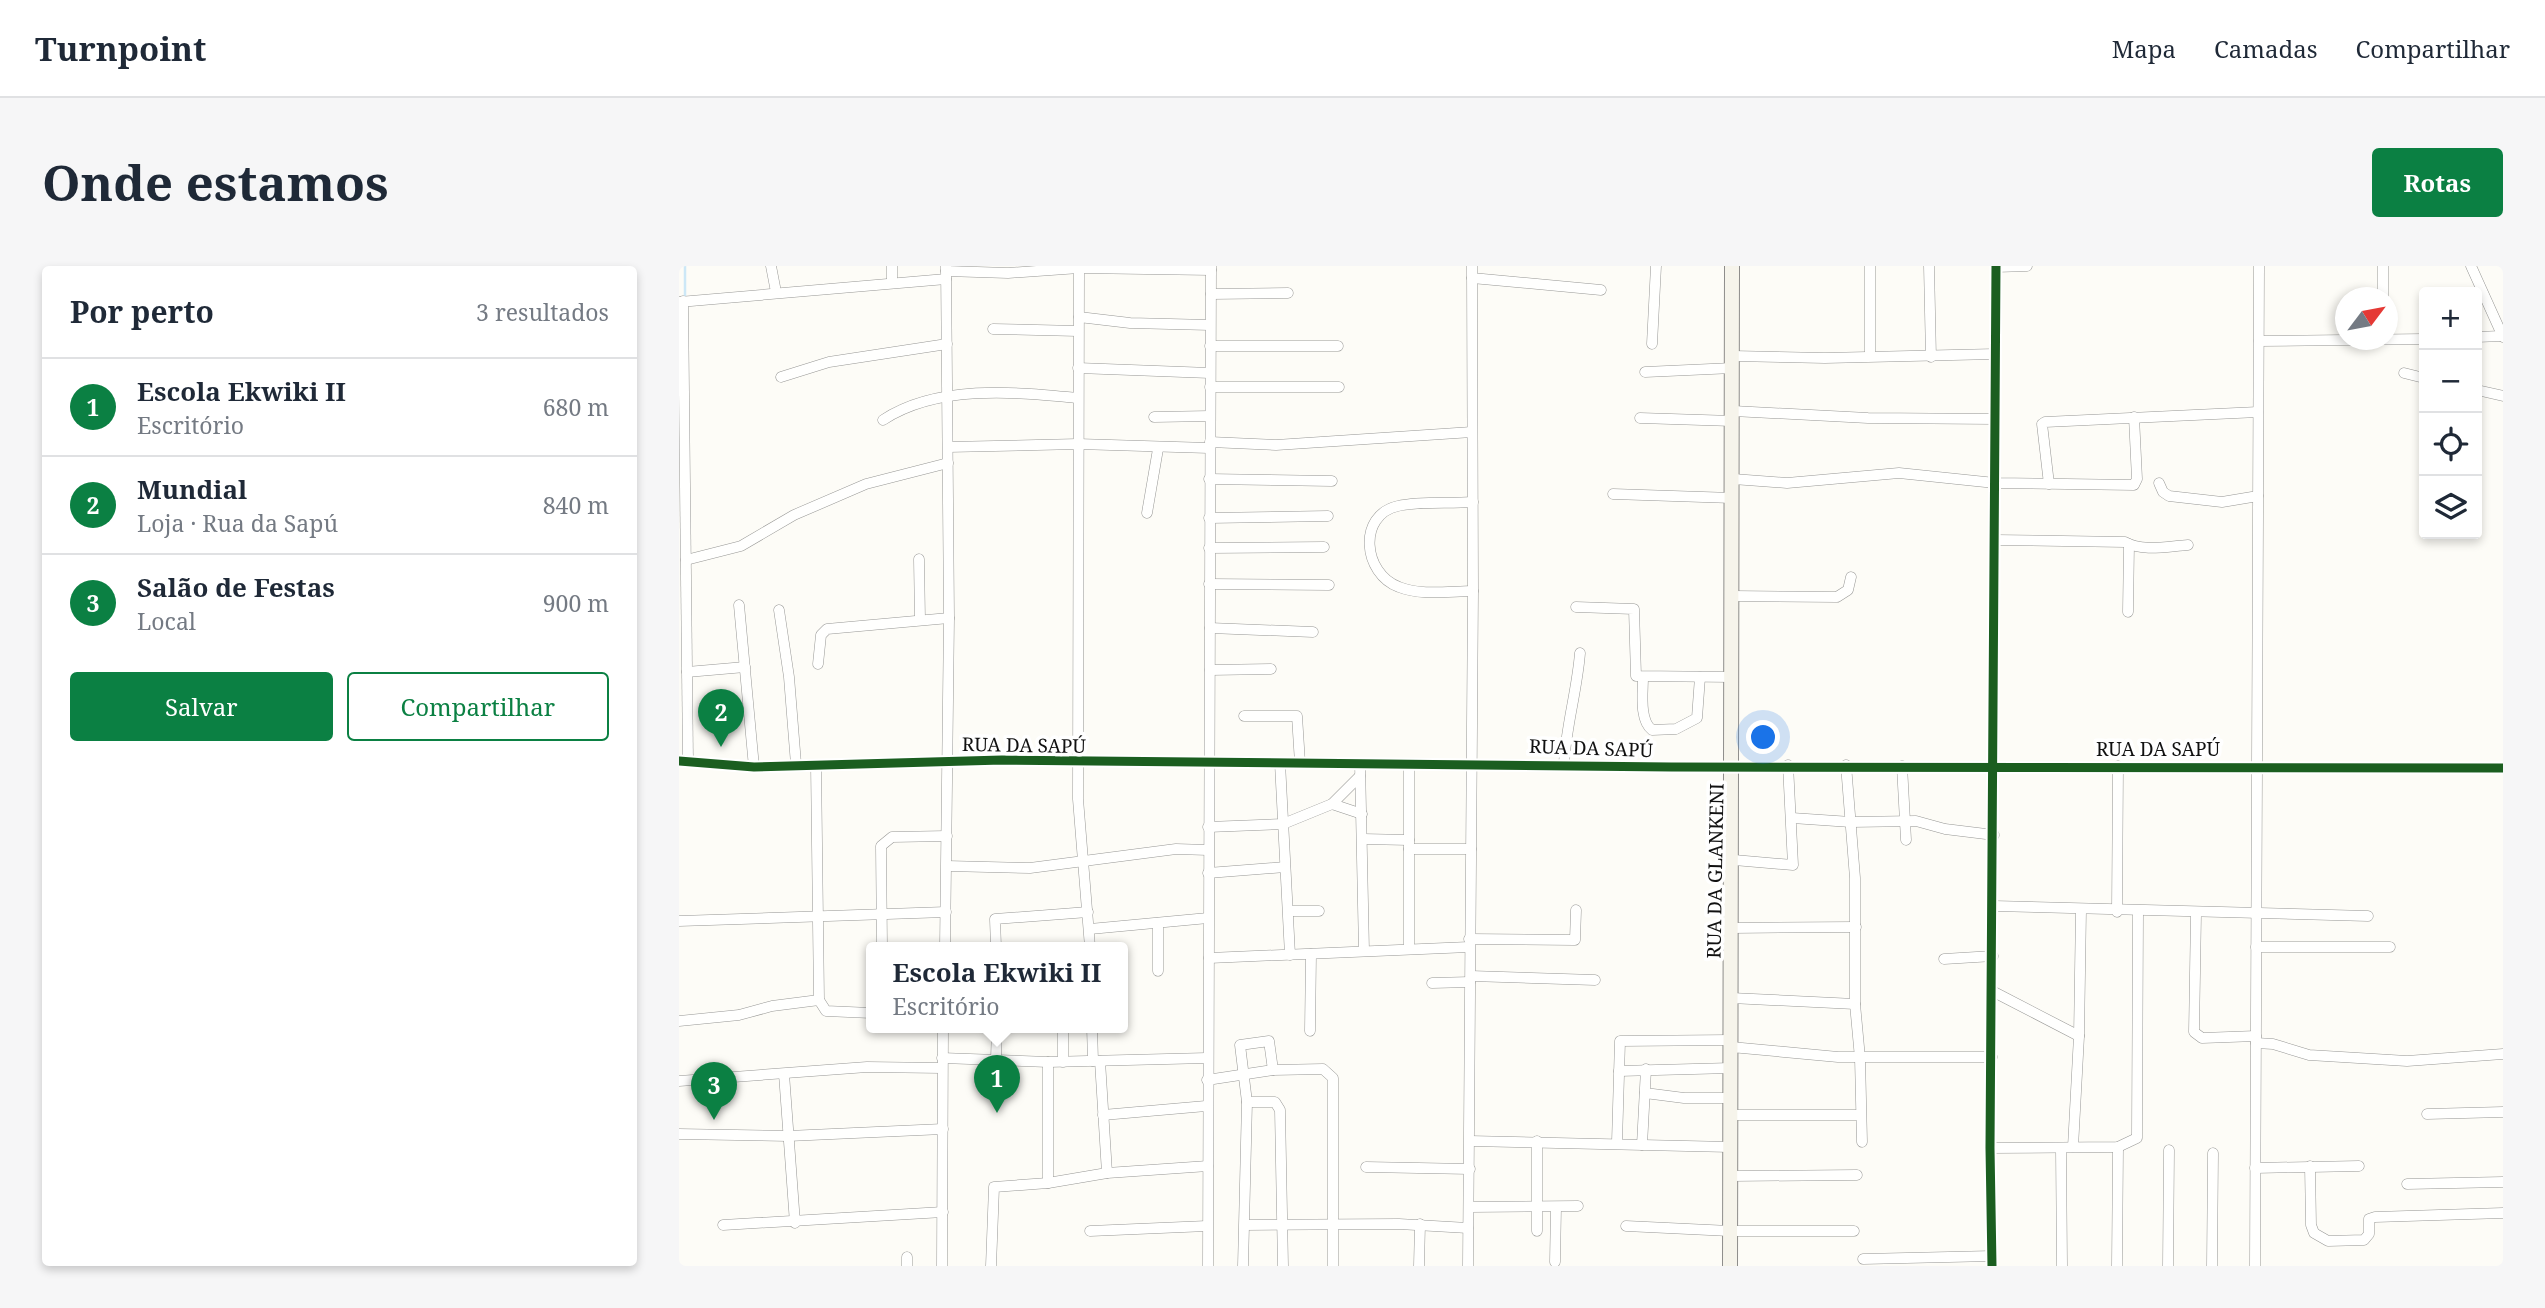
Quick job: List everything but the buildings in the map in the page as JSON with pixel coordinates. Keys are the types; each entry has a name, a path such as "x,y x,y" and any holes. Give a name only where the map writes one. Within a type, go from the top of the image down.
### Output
{"street":[{"path":"771,266 776,292"},
{"path":"892,266 892,283"},
{"path":"1468,1266 1473,591 1472,266"},
{"path":"1652,344 1656,266"},
{"name":"RUA DA GLANKENI","path":"1730,1266 1731,928 1734,860 1732,266"},
{"path":"1870,266 1870,356"},
{"path":"1929,266 1931,357"},
{"path":"1863,1259 1992,1261 1990,1148 1994,906 1996,267 2027,266"},
{"path":"2255,1266 2259,266"},
{"path":"2383,266 2383,287"},
{"path":"2472,266 2502,337 2482,337"},
{"path":"1079,267 1077,763 1082,862 1090,942"},
{"path":"684,761 687,672 681,302 892,283 946,272 1008,273 1079,267 1211,268 1210,670 1207,763 1208,1266"},
{"path":"945,942 949,618 946,272"},
{"path":"1472,278 1601,290"},
{"path":"1211,294 1288,293"},
{"path":"1079,317 1130,323 1210,325"},
{"path":"993,329 1078,331"},
{"path":"2398,340 2419,339"},
{"path":"2259,341 2335,340"},
{"path":"781,377 829,362 947,344"},
{"path":"1210,346 1338,346"},
{"path":"1644,372 1733,362 1995,354"},
{"path":"1079,368 1210,373"},
{"path":"2403,373 2419,377"},
{"path":"1210,387 1339,387"},
{"path":"2482,391 2503,396"},
{"path":"883,420 915,403 948,397 1027,393 1078,398"},
{"path":"2049,484 2043,423 2258,412"},
{"path":"1154,417 1210,416"},
{"path":"1640,418 1733,416 1995,419"},
{"path":"1733,479 1787,483 1899,473 1995,484 2134,485 2137,479 2134,417"},
{"path":"948,447 1078,444 1158,449 1472,432"},
{"path":"1147,513 1158,449"},
{"path":"686,560 741,546 805,510 866,484 949,463"},
{"path":"1209,480 1332,481"},
{"path":"2159,482 2163,492 2169,496 2222,502 2258,496"},
{"path":"1613,494 1733,498"},
{"path":"1473,502 1396,506 1378,520 1370,533 1369,551 1373,568 1386,581 1400,588 1434,592 1473,591"},
{"path":"1209,518 1328,516"},
{"path":"1995,540 2125,542 2151,547 2188,545"},
{"path":"2128,612 2129,544"},
{"path":"1209,548 1324,547"},
{"path":"919,559 920,620"},
{"path":"1733,596 1837,597 1848,590 1851,577"},
{"path":"1209,584 1329,585"},
{"path":"739,605 754,767"},
{"path":"1576,607 1634,609 1637,616 1634,673 1643,677 1733,677"},
{"path":"779,610 789,677 796,764"},
{"path":"818,664 821,635 827,629 949,618"},
{"path":"1210,628 1313,632"},
{"path":"1564,764 1566,729 1577,687 1580,653"},
{"path":"687,672 745,667"},
{"path":"1210,670 1271,669"},
{"path":"1643,677 1646,726 1652,730 1677,729 1697,718 1700,677"},
{"path":"1244,716 1297,716 1300,763"},
{"name":"RUA DA SAPÚ","path":"684,761 754,767 947,762 2503,768"},
{"path":"1280,763 1290,911 1290,955"},
{"path":"1360,764 1364,951"},
{"path":"816,765 819,1000 826,1011 866,1013"},
{"path":"1409,765 1409,950"},
{"path":"1734,860 1791,866 1794,859 1788,765"},
{"path":"1846,765 1856,927 1855,1004 1860,1058 1861,1142"},
{"path":"1902,766 1906,840"},
{"path":"2117,766 2117,912"},
{"path":"1208,827 1283,824 1332,804 1360,776"},
{"path":"1332,804 1362,814"},
{"path":"1792,818 1851,822 1905,820 1945,830 1994,835"},
{"path":"882,942 879,857 885,840 892,837 947,836"},
{"path":"1363,839 1471,849"},
{"path":"947,866 1030,868 1163,851 1208,850"},
{"path":"1208,873 1285,867"},
{"path":"1994,906 2117,912 2368,916"},
{"path":"1209,958 1409,950 1469,943 1575,940 1576,910"},
{"path":"2073,1147 2079,1036 2081,910"},
{"path":"1290,911 1319,911"},
{"path":"679,921 816,919 946,912"},
{"path":"996,942 995,919 1088,912"},
{"path":"1990,1148 2118,1147 2133,1142 2138,1129 2138,912"},
{"path":"2196,914 2195,1032 2202,1038 2256,1040 2309,1055 2407,1061 2503,1054"},
{"path":"1090,929 1208,918"},
{"path":"1158,923 1158,971"},
{"path":"1731,928 1856,927"},
{"path":"2256,947 2390,947"},
{"path":"1310,1031 1311,954"},
{"path":"1944,959 1993,956"},
{"path":"1432,983 1470,979 1595,980"},
{"path":"1992,991 2079,1036"},
{"path":"1731,998 1855,1004"},
{"path":"679,1021 739,1015 772,1006 819,1000"},
{"path":"942,1266 943,1033"},
{"path":"996,1059 997,1033"},
{"path":"1063,1033 1063,1062"},
{"path":"1094,1033 1107,1173"},
{"path":"1617,1142 1622,1039 1731,1043 1860,1058 1912,1055 1992,1057"},
{"path":"1243,1266 1247,1102 1246,1076 1239,1048 1242,1044 1269,1041 1273,1070"},
{"path":"679,1081 996,1059 1063,1062 1207,1058"},
{"path":"1048,1062 1048,1183"},
{"path":"1619,1070 1731,1068"},
{"path":"1207,1080 1273,1070 1323,1069 1333,1078 1333,1266"},
{"path":"1642,1145 1646,1069"},
{"path":"784,1074 795,1223"},
{"path":"1646,1093 1683,1098 1730,1098"},
{"path":"1247,1102 1275,1102 1280,1110 1283,1266"},
{"path":"1103,1115 1206,1106"},
{"path":"2427,1114 2503,1112"},
{"path":"1731,1115 1859,1115"},
{"path":"679,1134 788,1136 943,1129"},
{"path":"1470,1141 1617,1142 1730,1147"},
{"path":"1537,1141 1537,1231"},
{"path":"2117,1266 2118,1147"},
{"path":"2061,1148 2062,1266"},
{"path":"2168,1266 2169,1150"},
{"path":"2212,1266 2213,1153"},
{"path":"991,1266 994,1187 1048,1183 1107,1173 1208,1166"},
{"path":"2310,1166 2311,1225 2314,1233 2328,1241 2364,1240 2369,1234 2369,1219 2375,1217 2503,1213"},
{"path":"2255,1168 2359,1166"},
{"path":"1366,1167 1470,1169"},
{"path":"1731,1176 1857,1175"},
{"path":"2407,1184 2503,1182"},
{"path":"1470,1208 1579,1206"},
{"path":"1555,1262 1556,1207"},
{"path":"723,1225 795,1223 943,1212"},
{"path":"1245,1224 1420,1224 1468,1228"},
{"path":"1419,1266 1420,1224"},
{"path":"1090,1231 1207,1226"},
{"path":"1626,1226 1730,1231 1854,1231"}],"waterway":[{"path":"685,266 685,298"}],"cycle path":[{"path":"1992,1266 1990,1148 1996,266"},
{"path":"679,761 754,767 1002,760 1671,767 2503,768"}],"place":[{"name":"Mundial","path":"721,747"},
{"name":"Escola Ekwiki II","path":"997,1113"},
{"name":"Salão de Festas","path":"714,1120"}]}
